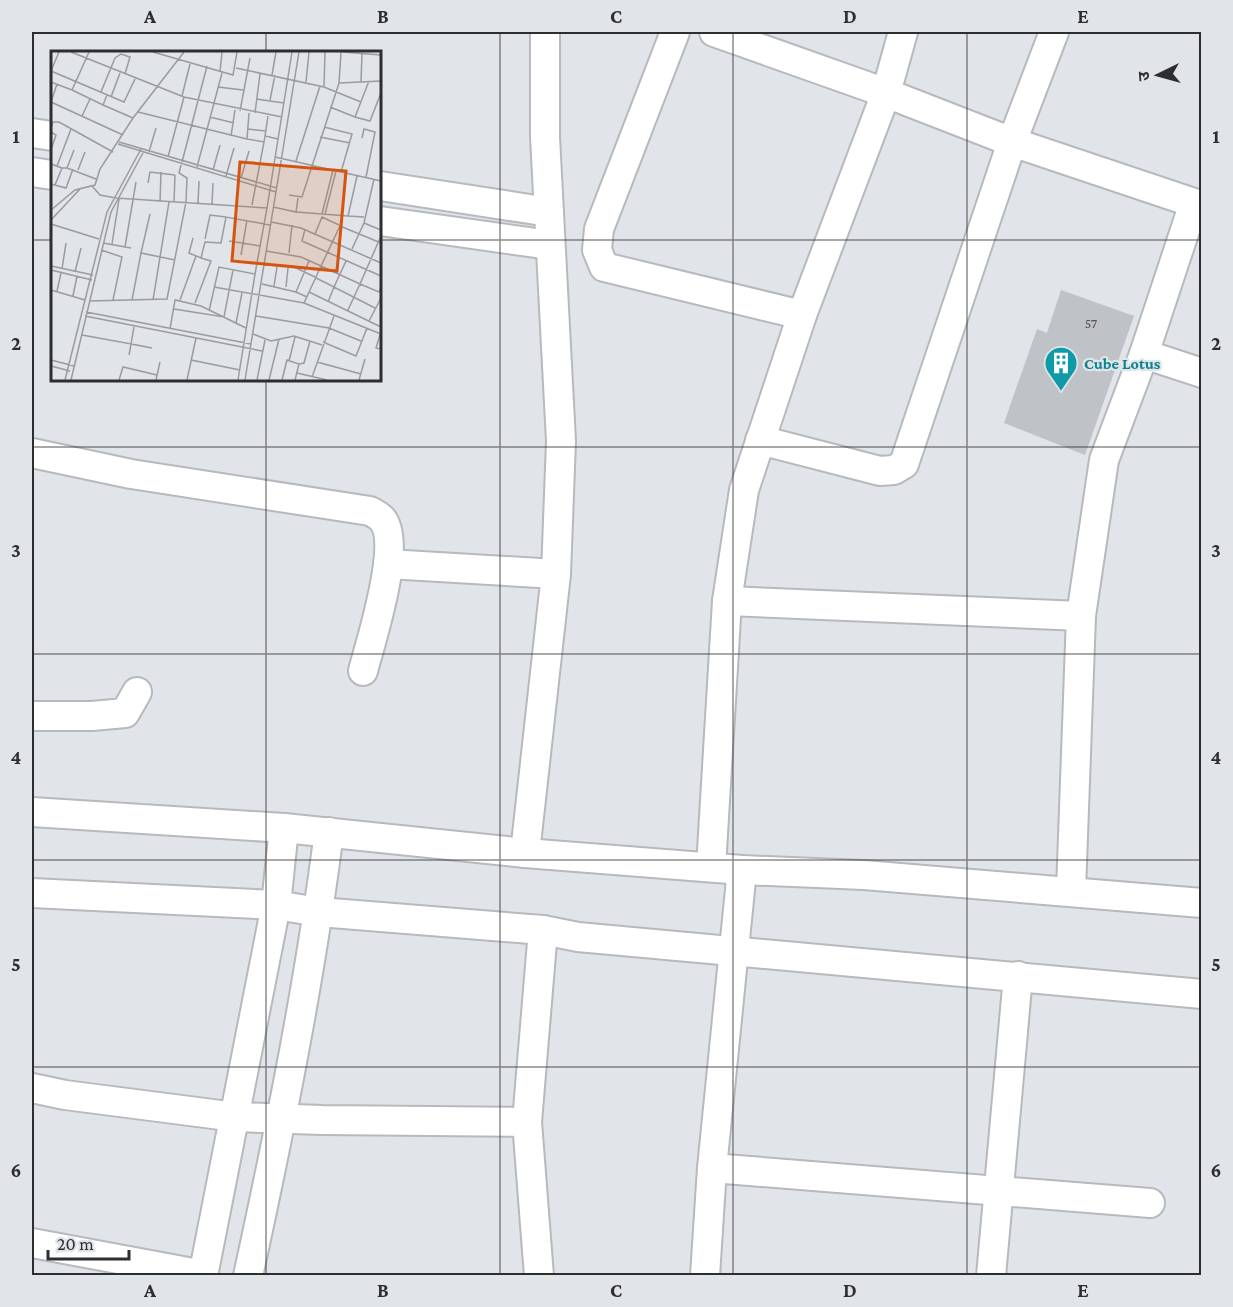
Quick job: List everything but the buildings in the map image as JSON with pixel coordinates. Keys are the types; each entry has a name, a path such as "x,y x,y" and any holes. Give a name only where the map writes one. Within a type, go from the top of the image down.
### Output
{"street":[{"path":"525,853 556,574 561,441 545,137 545,32"},
{"path":"675,32 599,229 597,250 604,267 802,315"},
{"path":"714,32 886,93 1012,142 1199,196 1104,460 1081,616 1071,891"},
{"path":"711,867 727,601 744,490 802,315 886,93 903,32"},
{"path":"760,440 880,471 894,470 904,465 1012,142 1054,32"},
{"path":"32,133 51,136"},
{"path":"32,172 51,175"},
{"path":"381,186 549,212"},
{"path":"381,221 550,245"},
{"path":"1144,354 1202,374"},
{"path":"32,453 131,474 370,511 382,518 388,532 388,564 382,600 363,671"},
{"path":"388,564 556,574"},
{"path":"727,601 1081,616"},
{"path":"32,716 92,716 125,713 137,692"},
{"path":"32,812 284,828 525,853 742,870 864,875 1202,903"},
{"path":"32,1243 203,1275 276,905 284,828"},
{"path":"248,1275 282,1119 319,912 329,832"},
{"path":"705,1275 712,1168 742,870"},
{"path":"32,893 276,905 319,912 543,930 578,937 1202,994"},
{"path":"539,1275 527,1122 543,930"},
{"path":"991,1275 1018,976"},
{"path":"32,1088 65,1095 236,1117 527,1122"},
{"path":"712,1168 1150,1203"}],"place":[{"name":"Cube Lotus","path":"1061,392"}]}
